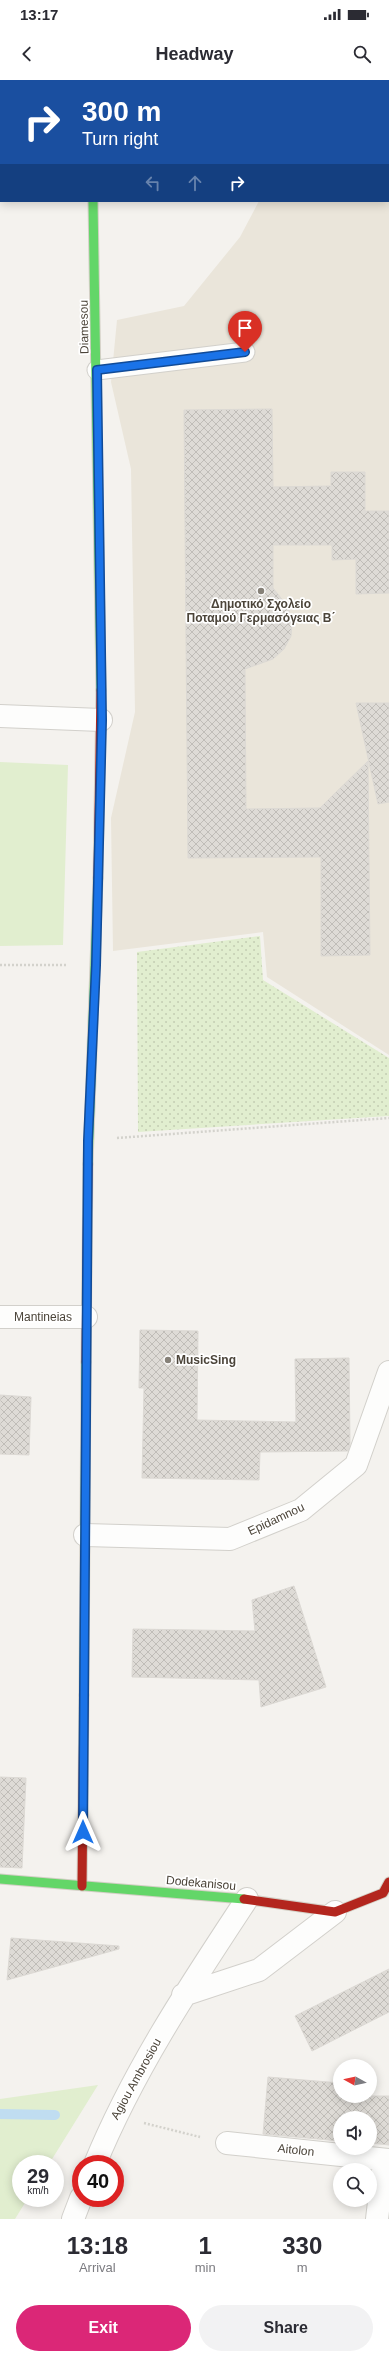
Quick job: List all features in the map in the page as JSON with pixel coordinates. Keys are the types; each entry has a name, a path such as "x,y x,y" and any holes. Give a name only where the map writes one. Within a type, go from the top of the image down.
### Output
{"street":[{"name":"Diamesou","path":"82,1886 88,1141 96,965 102,720 95,231 93,202"},
{"path":"0,716 102,720"},
{"name":"Mantineias","path":"0,1317 86,1317"},
{"name":"Epidamnou","path":"85,1535 230,1539 301,1510 356,1465 389,1372"},
{"name":"Dodekanisou","path":"0,1879 247,1899 335,1912 383,1893 389,1882"},
{"name":"Agiou Ambrosiou","path":"99,2155 115,2116 183,1995 247,1899"},
{"path":"183,1995 259,1970 335,1912"},
{"name":"Aitolon","path":"227,2143 386,2160"},
{"path":"377,2219 386,2160"},
{"path":"73,2219 78,2207"}],"lane":[{"path":"97,370 245,352"}],"path":[{"path":"0,965 96,965"},
{"path":"88,1141 389,1118"},
{"path":"115,2116 227,2143"}],"shaded area":[{"name":"Δημοτικό Σχολείο Ποταμού Γερμασόγειας Β΄","path":"258,202 389,202 389,1055 267,977 263,932 113,951 111,818 135,712 131,469 111,382 117,320 184,306 240,237"}],"green space":[{"path":"0,762 68,765 63,945 0,946"},
{"path":"260,936 263,980 389,1058 389,1116 138,1132 137,952"},
{"path":"98,2085 55,2155 12,2155 12,2207 22,2207 15,2219 0,2219 0,2099"}],"building":[{"path":"272,409 273,487 331,486 331,472 365,472 365,511 389,511 389,593 356,594 356,559 332,560 332,545 273,545 273,588 288,607 292,622 291,636 284,649 273,659 245,669 246,809 320,808 368,761 370,955 321,956 321,857 188,858 184,410"},
{"path":"356,703 389,703 389,802 378,804"},
{"path":"140,1330 198,1331 197,1420 296,1422 295,1359 349,1358 350,1444 348,1451 260,1452 259,1480 142,1478 144,1388 139,1388"},
{"path":"0,1395 31,1397 29,1455 0,1454"},
{"path":"294,1586 326,1687 261,1707 259,1680 132,1677 133,1629 255,1631 252,1600"},
{"path":"0,1777 26,1778 22,1868 0,1867"},
{"path":"11,1938 119,1946 119,1949 7,1980"},
{"path":"389,1969 389,2012 312,2051 295,2016"},
{"path":"268,2077 333,2082 333,2103 377,2103 377,2096 389,2096 389,2145 377,2144 377,2111 333,2111 333,2140 263,2134"}],"waterway":[{"path":"0,2114 55,2115"}],"traffic: fast":[{"path":"93,202 101,690"},
{"path":"88,1164 98,878"},
{"path":"84,1695 86,1362"},
{"path":"0,1879 244,1899"}],"traffic: jam":[{"path":"98,878 101,690"},
{"path":"86,1362 88,1164"},
{"path":"82,1886 84,1695"},
{"path":"244,1899 335,1912 383,1893 389,1882"}],"place":[{"name":"Δημοτικό Σχολείο Ποταμού Γερμασόγειας Β΄","path":"261,591"},
{"name":"MusicSing","path":"168,1360"}],"route":[{"path":"83,1832 88,1141 96,965 102,720 97,370 245,352"}]}
